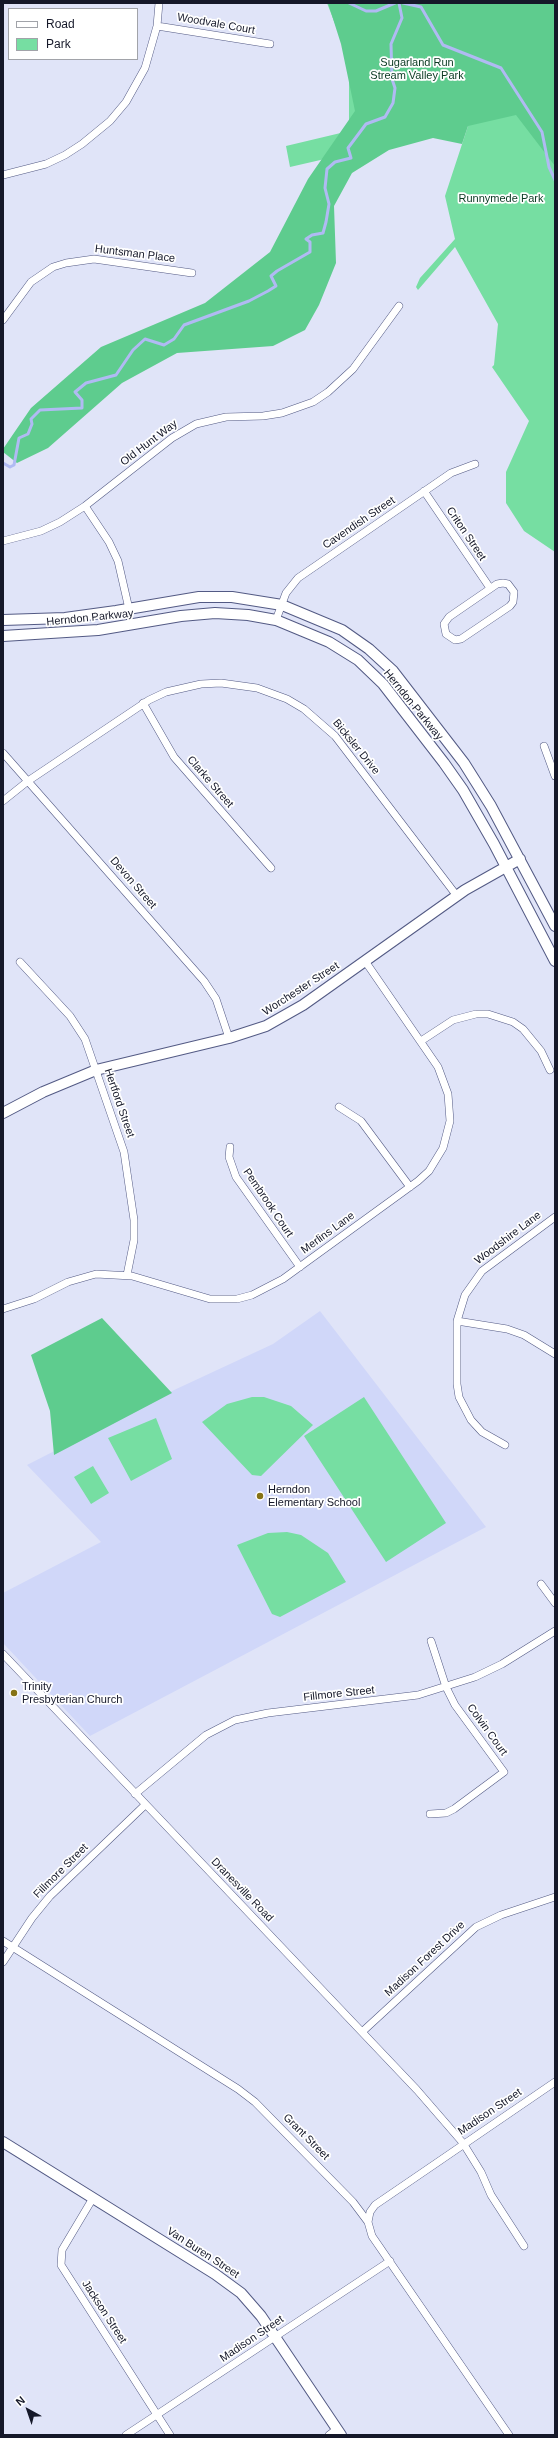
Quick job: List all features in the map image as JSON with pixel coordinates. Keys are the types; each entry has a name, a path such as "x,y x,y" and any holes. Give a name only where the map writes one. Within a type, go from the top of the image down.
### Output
{"main road":[{"name":"Herndon Parkway","path":"3,620 65,618 129,609 182,599 215,596 248,598 282,605 312,616 342,630 369,649 393,672 468,768 491,806 555,926"},
{"name":"Herndon Parkway","path":"3,636 98,630 198,613 232,613 276,620 330,642 358,660 383,684 454,776 506,867 555,961"},
{"name":"Worchester Street","path":"3,1114 43,1092 96,1070 229,1038 266,1026 285,1016 457,896 520,859"},
{"name":"Van Buren Street","path":"3,2142 230,2284 250,2304 275,2337 336,2433"}],"street":[{"path":"3,175 46,164 65,155 82,144 110,121 126,102 145,68 157,26 160,3"},
{"name":"Woodvale Court","path":"157,26 270,44"},
{"name":"Huntsman Place","path":"3,320 31,282 53,267 66,263 94,259 192,273"},
{"name":"Old Hunt Way","path":"3,541 41,531 86,506 172,438 196,424 226,417 282,414 313,402 328,392 353,369 399,306"},
{"name":"Cavendish Street","path":"276,620 291,584 298,578 451,473 475,464"},
{"name":"Criton Street","path":"424,491 490,588"},
{"path":"86,506 109,542 118,561 129,609"},
{"path":"497,584 508,584 514,592 513,602 461,639 450,638 444,629 446,620 490,588 497,584"},
{"name":"Bicksler Drive","path":"3,801 28,781 143,703 182,688 220,683 240,684 269,691 304,709 335,736 457,896"},
{"name":"Clarke Street","path":"143,703 174,757 271,868"},
{"path":"544,746 555,776"},
{"name":"Devon Street","path":"3,753 204,981 216,999 229,1038"},
{"name":"Merlins Lane","path":"3,1309 24,1303 82,1277 103,1274 127,1275 198,1296 224,1300 252,1296 266,1290 300,1267 410,1188 429,1171 436,1160 447,1134 450,1121 448,1094 444,1080 421,1042 365,961"},
{"name":"Hertford Street","path":"20,962 77,1025 85,1039 96,1070 128,1167 134,1220 134,1240 127,1275"},
{"path":"421,1042 453,1020 476,1014 495,1015 513,1022 524,1029 541,1051 550,1070"},
{"path":"340,1108 361,1121 410,1188"},
{"name":"Pembrook Court","path":"230,1147 229,1157 236,1177 300,1267"},
{"name":"Woodshire Lane","path":"505,1445 482,1432 471,1420 459,1397 457,1384 457,1321 465,1295 482,1271 555,1217"},
{"path":"457,1321 513,1331 541,1344 555,1354"},
{"path":"541,1584 555,1603"},
{"name":"Fillmore Street","path":"135,1794 206,1735 236,1720 268,1713 399,1698 446,1687 476,1677 502,1664 555,1631"},
{"path":"431,1641 446,1687"},
{"name":"Dranesville Road","path":"3,1654 362,2032 463,2143 481,2172 491,2195 524,2246"},
{"name":"Colvin Court","path":"430,1814 446,1813 454,1809 504,1772 461,1714 446,1687"},
{"name":"Fillmore Street","path":"3,1962 12,1946 50,1896 145,1805"},
{"name":"Madison Forest Drive","path":"362,2032 476,1927 501,1914 555,1897"},
{"name":"Grant Street","path":"3,1941 238,2088 255,2102 338,2184 368,2222 372,2236 509,2435"},
{"name":"Madison Street","path":"368,2222 370,2212 375,2205 463,2143 555,2082"},
{"name":"Jackson Street","path":"93,2198 62,2250 61,2265 170,2435"},
{"name":"Madison Street","path":"126,2435 390,2261"}],"shaded area":[{"name":"Herndon Elementary School","path":"320,1311 486,1527 90,1736 3,1643 3,1593 101,1542 27,1465 172,1391 273,1344"}],"green space":[{"path":"327,3 555,3 555,552 524,531 506,503 506,472 529,421 492,367 494,365 498,324 455,247 418,290 416,287 420,278 455,239 445,196 468,126 290,167 286,146 349,131 349,60"},
{"name":"Sugarland Run Stream Valley Park","path":"328,3 555,3 555,166 516,115 468,126 462,144 433,138 389,150 352,173 334,206 336,263 319,305 305,330 273,346 177,353 122,383 48,448 17,463 3,452 3,449 31,408 101,347 205,303 270,252 308,179 355,111 341,44"},
{"path":"102,1318 172,1393 54,1455 50,1411 31,1355"},
{"path":"252,1397 264,1397 291,1406 313,1425 261,1476 252,1475 202,1422 227,1404"},
{"path":"364,1397 446,1523 386,1562 304,1436"},
{"path":"156,1418 172,1459 131,1481 108,1438"},
{"path":"93,1466 109,1493 91,1504 74,1477"},
{"path":"287,1532 301,1535 328,1553 346,1582 280,1617 272,1614 237,1545 268,1533"}],"waterway":[{"path":"349,3 366,11 376,11 395,3"},
{"path":"3,463 10,467 14,465 19,438 28,434 32,424 31,419 40,410 82,408 82,400 75,392 86,383 116,375 133,350 145,339 164,345 174,339 184,325 249,301 268,291 276,286 271,276 310,252 310,242 306,239 312,235 323,233 326,222 329,204 325,188 327,169 335,162 351,158 348,148 366,124 385,117 393,103 395,88 392,79 391,44 402,18 399,3"},
{"path":"403,3 421,7 443,45 501,68 542,132 549,167 555,180"}],"place":[{"name":"Herndon Elementary School","path":"260,1496"},
{"name":"Trinity Presbyterian Church","path":"14,1693"}],"park label":[{"name":"Runnymede Park","path":"501,199"}]}
